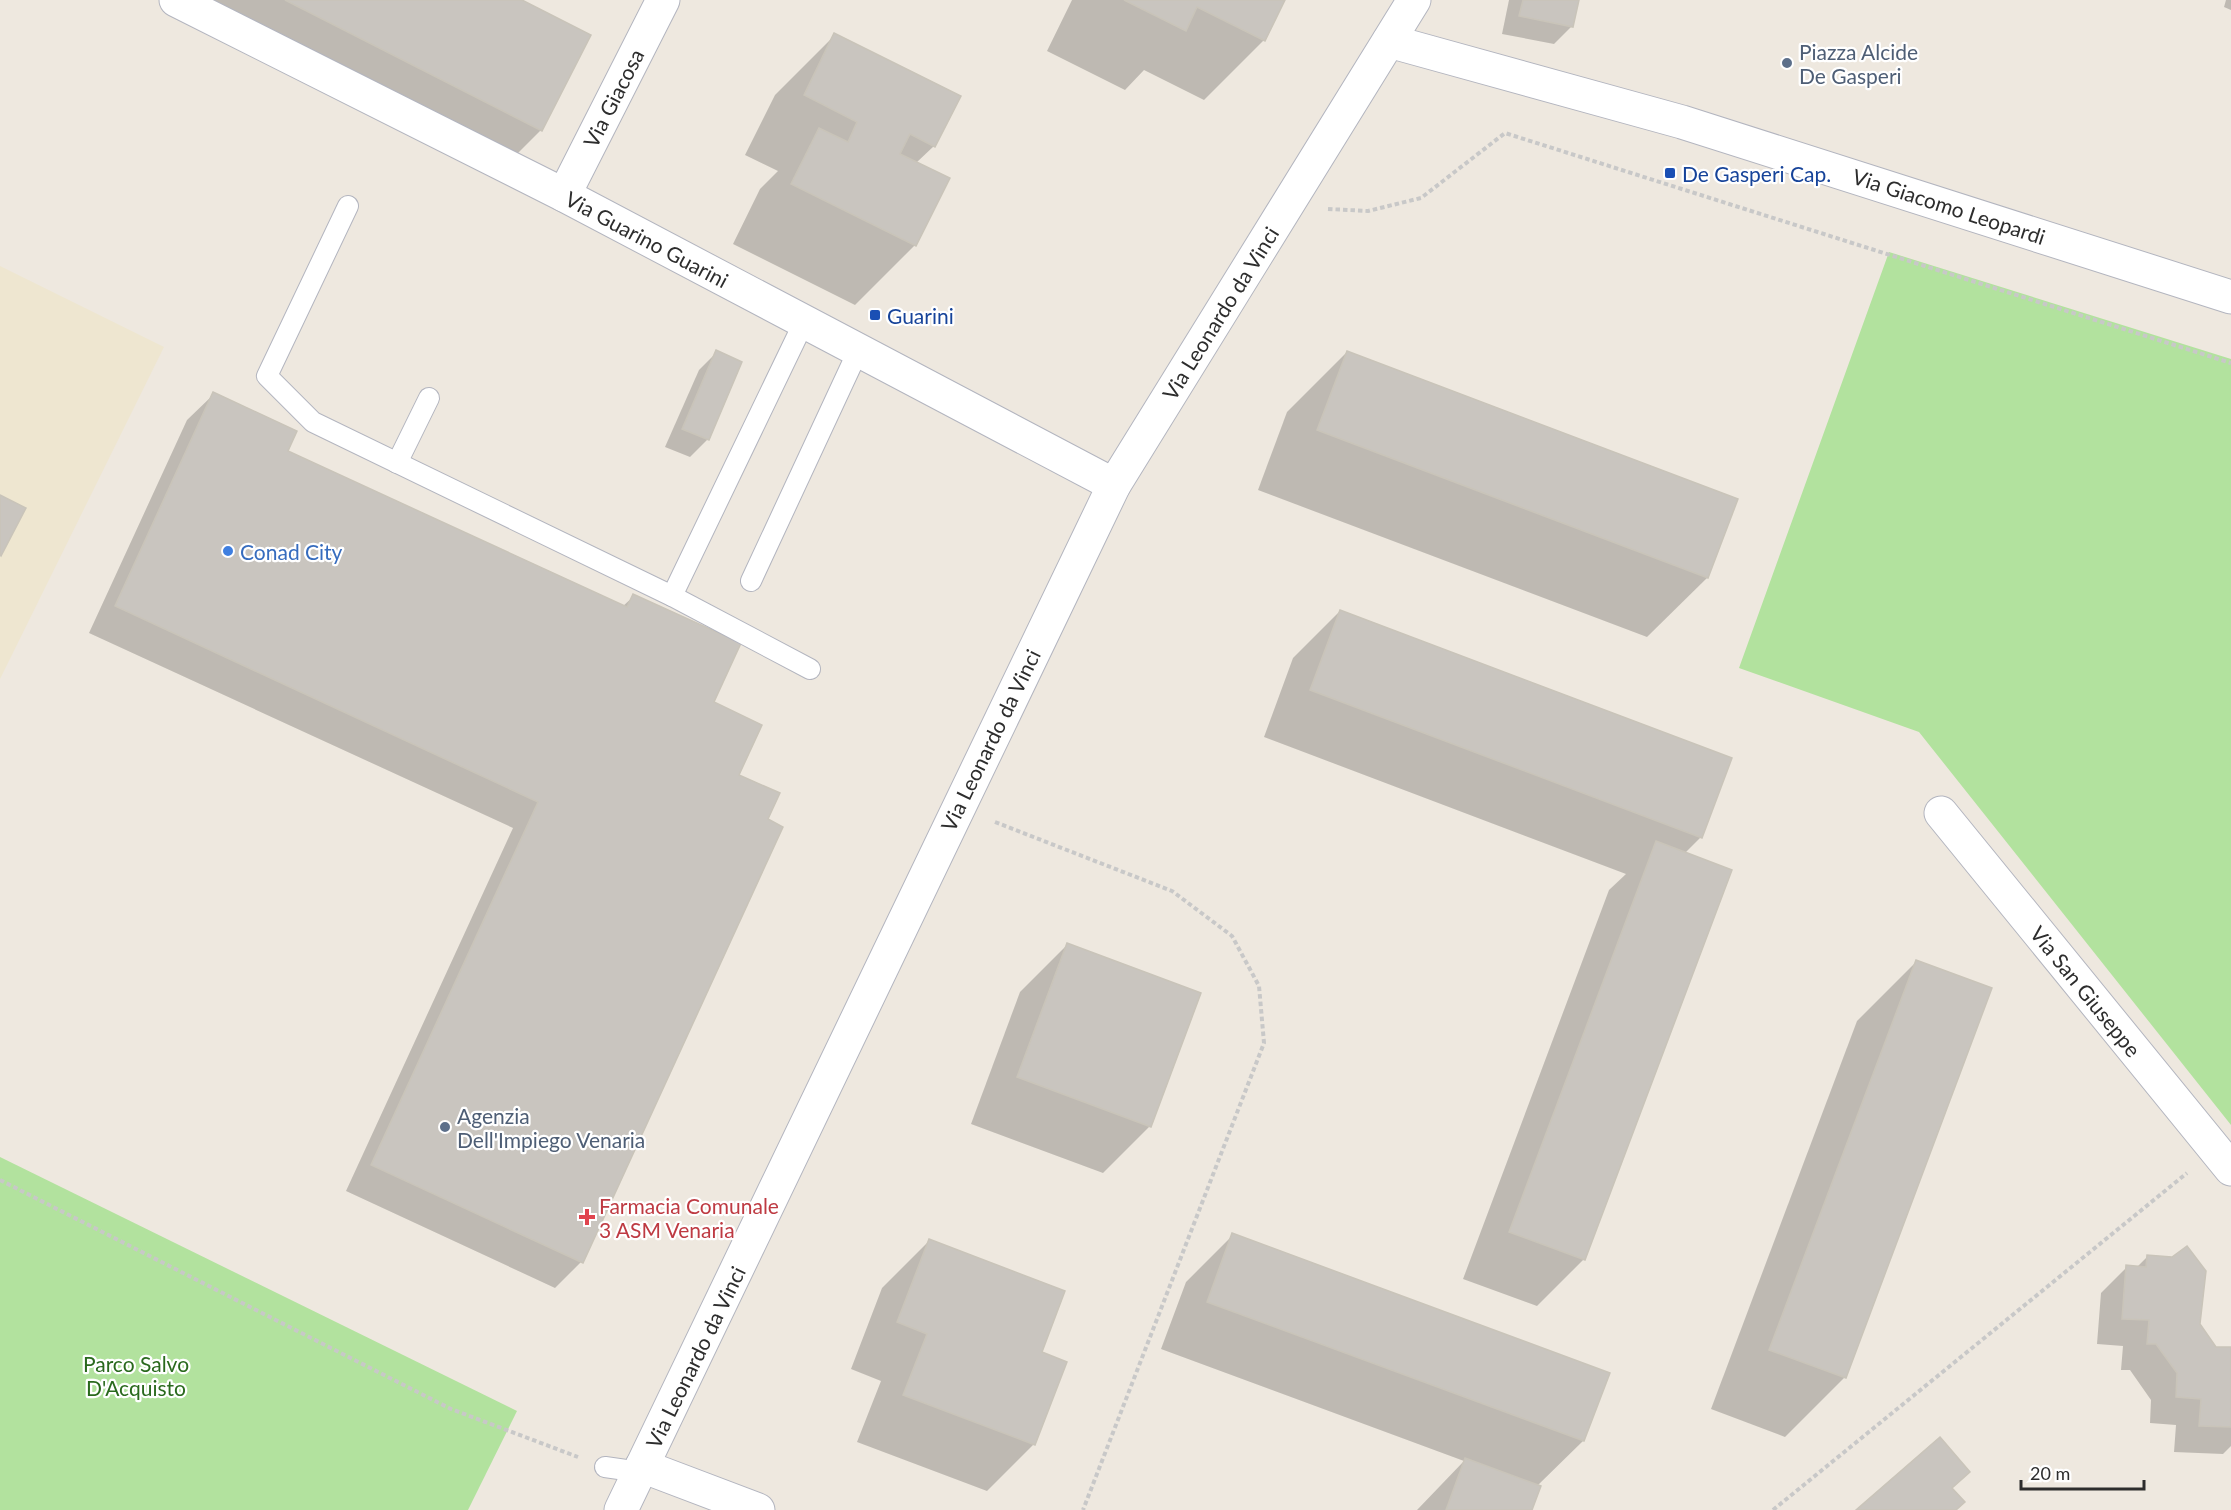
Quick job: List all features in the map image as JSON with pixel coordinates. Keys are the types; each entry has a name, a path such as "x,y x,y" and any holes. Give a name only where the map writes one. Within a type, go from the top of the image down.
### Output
{"street":[{"name":"Via Guarino Guarini","path":"176,0 564,195 1114,485"},
{"name":"Via Giacosa","path":"564,195 663,0"},
{"name":"Via Leonardo da Vinci","path":"621,1510 1114,485 1414,0"},
{"name":"Via Giacomo Leopardi","path":"1389,41 1682,122 2231,297"},
{"name":"Via San Giuseppe","path":"1941,813 2223,1159"},
{"path":"641,1469 758,1510"}],"lane":[{"path":"348,206 267,376 313,422 672,596 810,669"},
{"path":"672,596 804,322"},
{"path":"752,581 858,351"},
{"path":"398,463 429,398"},
{"path":"605,1467 641,1469"}],"path":[{"path":"1285,207 1368,211 1421,198 1505,133 2231,363"},
{"path":"957,808 1172,891 1232,936 1259,986 1264,1043 1083,1510"},
{"path":"1773,1510 2223,1159"},
{"path":"0,1180 451,1409 574,1456 585,1458"}],"shaded area":[{"path":"0,266 164,347 0,679"}],"green space":[{"path":"1889,252 2231,359 2231,1125 1919,732 1739,668"},
{"name":"Parco Salvo D'Acquisto","path":"0,1157 517,1411 468,1510 0,1510"}],"building":[{"path":"285,0 522,0 591,35 542,131"},
{"path":"1124,0 1285,0 1265,41 1197,7 1186,31"},
{"path":"1523,0 1579,0 1573,27 1519,16"},
{"path":"834,33 961,96 935,147 910,134 900,154 950,178 916,246 791,184 819,128 848,142 857,122 804,95"},
{"path":"716,350 742,362 709,440 682,429"},
{"path":"1347,351 1738,499 1708,578 1317,430"},
{"path":"213,392 297,431 288,451 627,607 633,594 741,643 714,702 762,725 739,775 780,793 768,819 783,827 583,1263 371,1165 538,802 115,606"},
{"path":"0,495 26,508 1,556 0,555"},
{"path":"1340,610 1732,758 1702,838 1310,690"},
{"path":"1656,841 1732,870 1585,1260 1509,1232"},
{"path":"1067,943 1201,993 1151,1127 1017,1077"},
{"path":"1916,960 1992,988 1846,1378 1769,1350"},
{"path":"1232,1233 1610,1373 1584,1441 1207,1302"},
{"path":"929,1239 1065,1291 1042,1352 1067,1362 1035,1445 903,1395 927,1334 897,1322"},
{"path":"2187,1246 2206,1271 2200,1324 2216,1347 2231,1347 2231,1427 2199,1426 2201,1399 2176,1397 2177,1373 2156,1344 2147,1344 2149,1320 2122,1319 2126,1265 2146,1267 2147,1255 2172,1257"},
{"path":"1940,1437 1970,1472 1952,1488 1965,1502 1956,1510 1856,1510"},
{"path":"1465,1458 1541,1486 1532,1510 1446,1510"}],"place":[{"name":"Piazza Alcide De Gasperi","path":"1787,63"},
{"name":"De Gasperi Cap.","path":"1670,173"},
{"name":"Guarini","path":"875,315"},
{"name":"Conad City","path":"228,551"},
{"name":"Agenzia Dell'Impiego Venaria","path":"445,1127"},
{"name":"Farmacia Comunale 3 ASM Venaria","path":"587,1217"}]}
